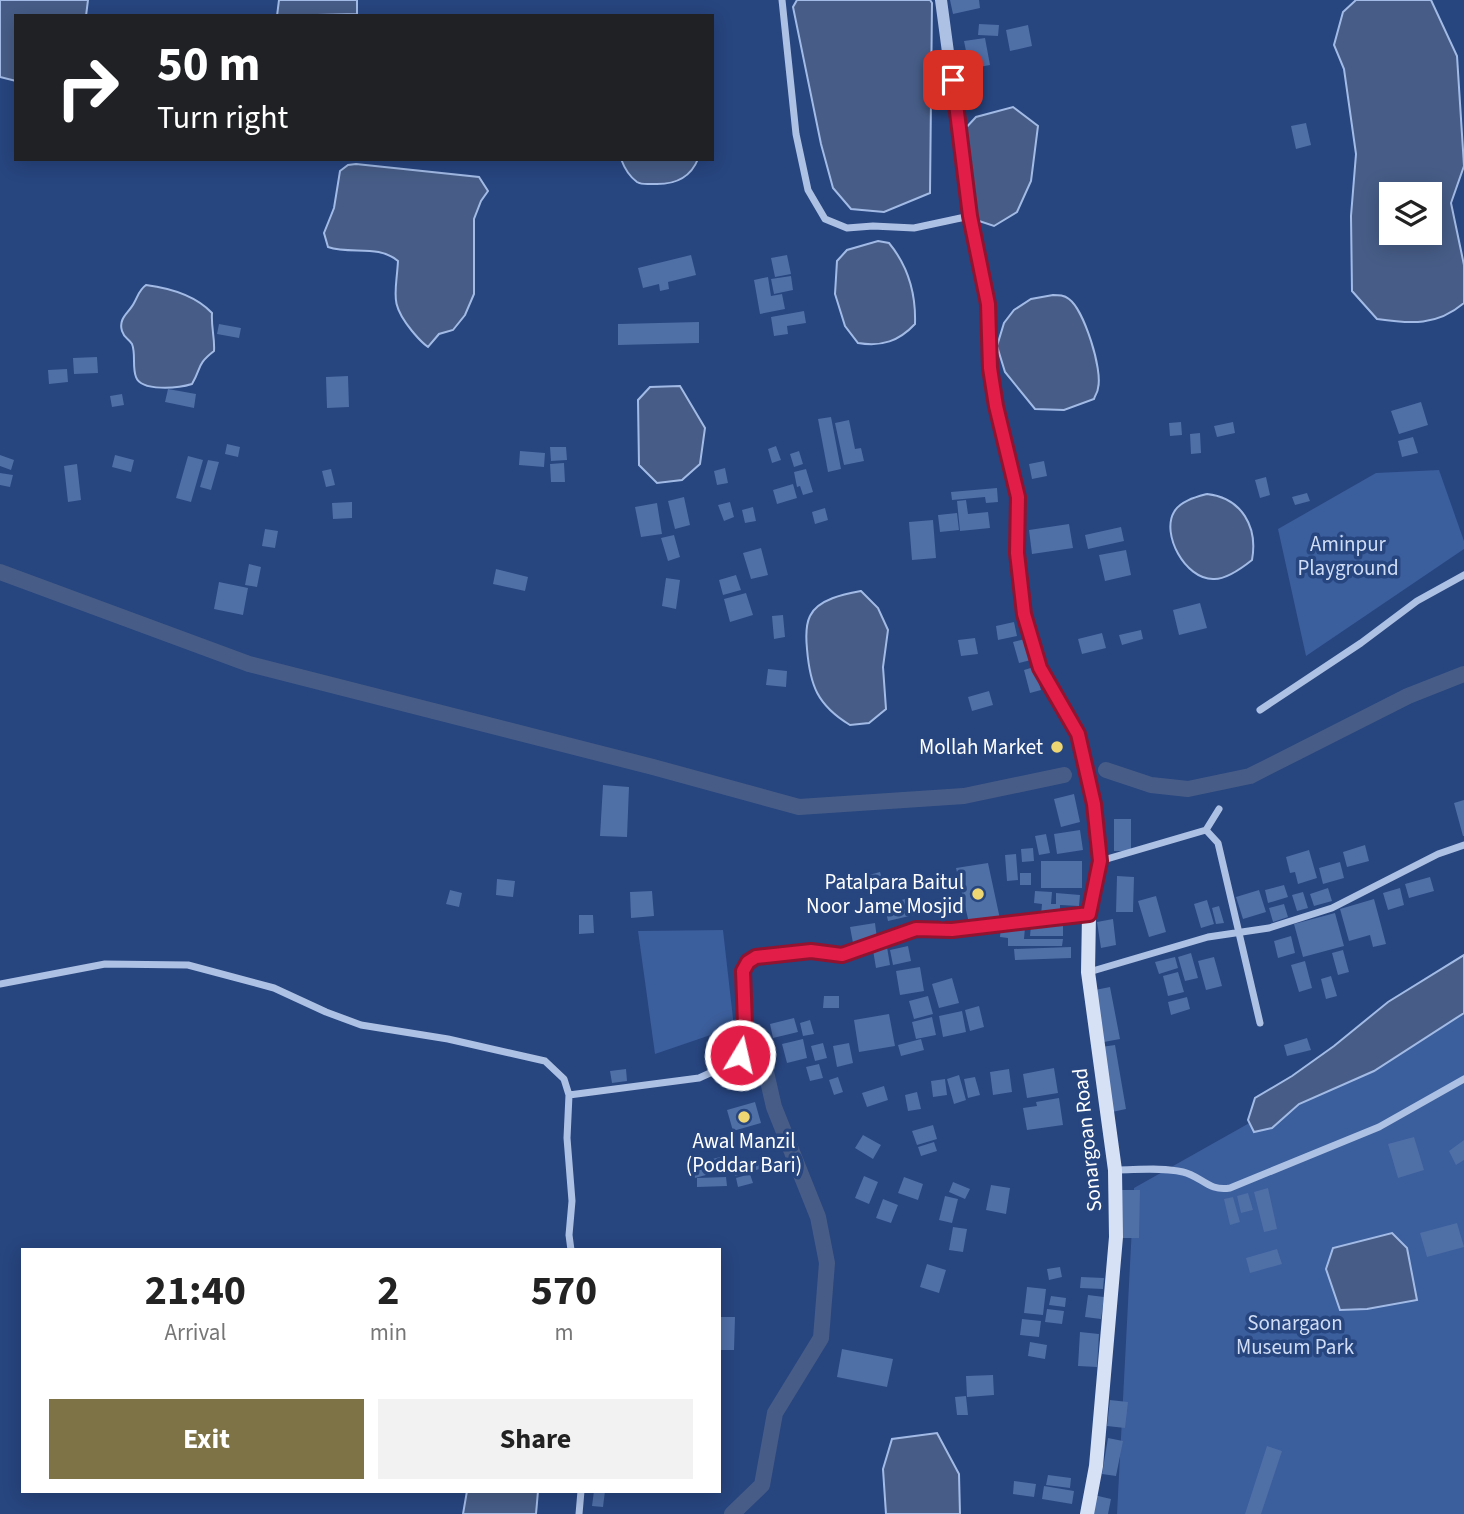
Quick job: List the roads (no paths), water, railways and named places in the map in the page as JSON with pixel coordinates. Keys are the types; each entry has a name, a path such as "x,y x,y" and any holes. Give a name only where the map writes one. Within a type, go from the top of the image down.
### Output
{"main road":[{"name":"Sonargoan Road","path":"1087,1514 1096,1466 1116,1237 1115,1170 1088,972 1089,914 1100,861 1094,804"}],"street":[{"path":"782,0 796,134 808,190 825,219 847,228 914,228 970,216"},
{"path":"941,0 970,216 988,304 990,368 996,406 1018,497 1017,553 1024,614 1040,668 1078,734 1094,804"},
{"path":"1260,710 1361,643 1417,601 1464,575"},
{"path":"1100,861 1206,830 1219,808"},
{"path":"1206,830 1218,843 1260,1023"},
{"path":"1088,972 1208,937 1269,928 1332,908 1438,854 1464,845"},
{"path":"569,1095 699,1078 730,1064 740,1055 743,1043 743,971 748,962 756,957 811,951 842,955 916,929 952,930 1089,914"},
{"path":"0,984 105,964 188,965 274,988 360,1025 448,1039 545,1061 564,1079 569,1095 567,1138 572,1201 571,1248"},
{"path":"1115,1170 1186,1172 1209,1187 1220,1190 1230,1188 1388,1123 1464,1079"},
{"path":"579,1514 581,1493"}],"waterway":[{"path":"0,572 249,664 799,807 964,796 1064,775"},
{"path":"1106,770 1151,785 1188,789 1250,776 1408,696 1464,674"},
{"path":"732,1514 762,1485 775,1413 821,1338 827,1263 818,1217 774,1107 760,1046"}],"place":[{"name":"Mollah Market","path":"1057,747"},
{"name":"Patalpara Baitul Noor Jame Mosjid","path":"978,894"},
{"name":"Awal Manzil (Poddar Bari)","path":"744,1117"}],"park label":[{"name":"Aminpur Playground","path":"1348,556"},
{"name":"Sonargaon Museum Park","path":"1295,1335"}]}
